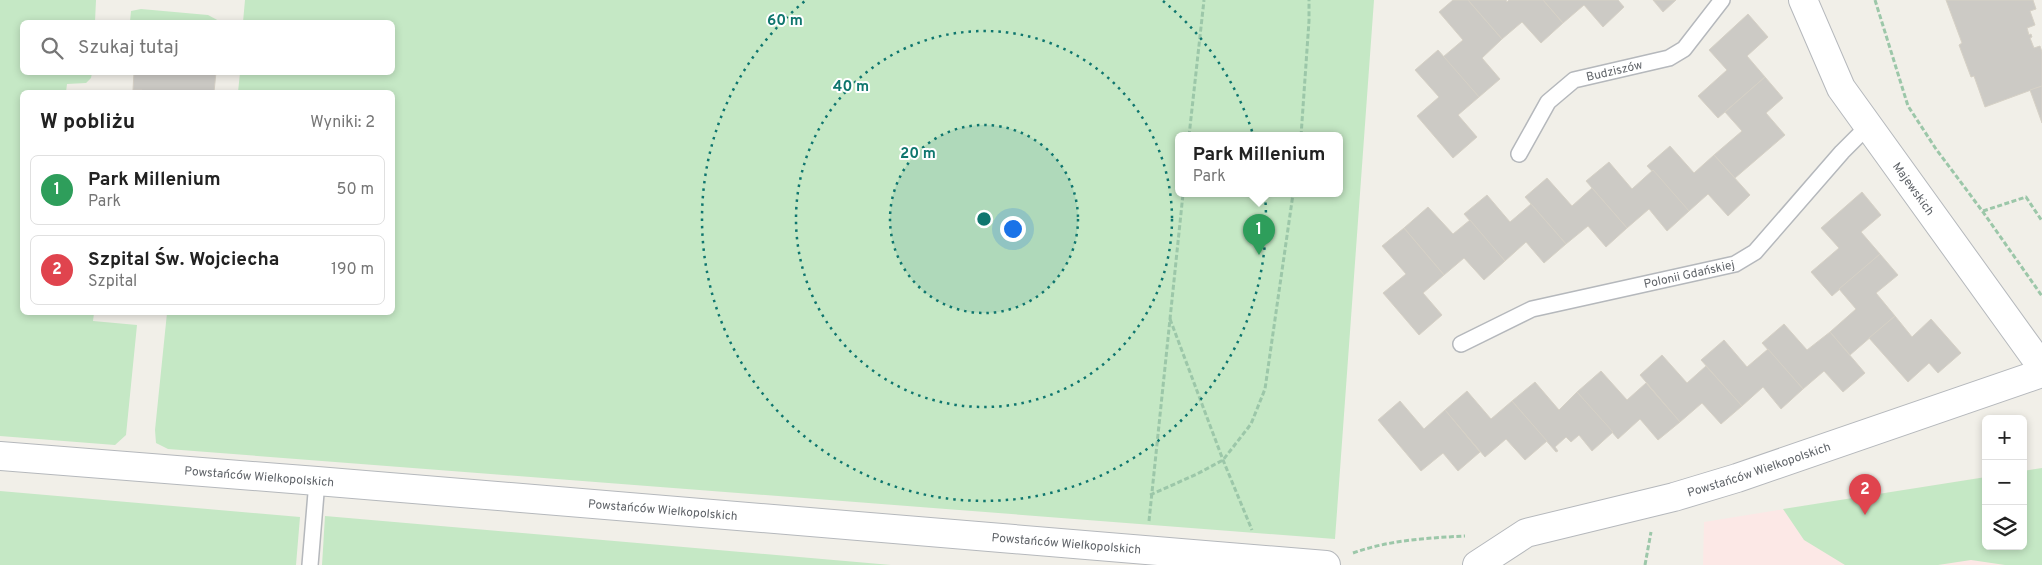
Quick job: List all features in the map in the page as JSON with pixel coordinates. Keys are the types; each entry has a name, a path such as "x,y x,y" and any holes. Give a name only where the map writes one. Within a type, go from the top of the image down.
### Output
{"street":[{"name":"Majewskich","path":"1803,0 1841,88 2042,367"},
{"name":"Powstańców Wielkopolskich","path":"1477,565 1526,533 1597,514 1674,497 1736,478 2042,373"},
{"name":"Powstańców Wielkopolskich","path":"0,456 317,481 1154,555 1336,562"}],"lane":[{"name":"Budziszów","path":"1518,154 1548,102 1574,80 1669,58 1684,49 1722,0"},
{"name":"Polonii Gdańskiej","path":"1460,344 1532,309 1735,264 1754,252 1842,152 1868,126"},
{"path":"310,565 317,481"}],"path":[{"path":"1189,132 1204,0"},
{"path":"1301,132 1309,30 1309,0"},
{"path":"1875,0 1908,106 1936,149 2042,296"},
{"path":"1154,555 1150,495 1182,197"},
{"path":"1150,495 1197,474 1222,460 1251,424 1265,389 1293,197"},
{"path":"1983,212 2026,197 2042,221"},
{"path":"1170,318 1222,460 1265,560"},
{"path":"1336,562 1370,547 1419,539 1467,536"}],"shaded area":[{"path":"2042,468 2042,565 1703,565 1704,522 1982,478 1982,550 2027,550 2027,470"}],"green space":[{"path":"0,0 96,0 95,20 20,20 20,75 92,75 86,83 67,84 66,90 20,90 20,315 94,315 93,321 137,325 126,435 115,445 0,436"},
{"path":"245,0 1374,0 1335,539 168,449 156,443 155,430 167,315 395,315 395,90 238,90 240,75 395,75 395,20 243,20"},
{"path":"141,9 208,15 217,20 130,20 131,11"},
{"path":"2042,468 2042,565 2005,565 1971,560 1938,565 1845,565 1804,540 1783,509 1982,478 1982,550 2027,550 2027,470"},
{"path":"0,491 300,517 296,565 0,565"},
{"path":"325,516 891,565 322,565"}],"building":[{"path":"1453,0 1468,0 1502,39 1482,58 1500,79 1479,97 1443,57 1463,40 1439,12"},
{"path":"1468,0 1506,0 1507,2 1509,0 1543,0 1563,23 1541,43 1522,22 1502,39"},
{"path":"1543,0 1618,0 1624,7 1603,27 1584,5 1563,23"},
{"path":"1653,0 1676,0 1663,12"},
{"path":"1946,0 2033,0 2036,9 2030,11 2035,25 2027,28 2029,35 2031,34 2032,37 2030,38 2034,48 2040,46 2042,52 2042,86 1985,107 1974,76 1971,77 1959,45 1962,43"},
{"path":"1748,14 1768,37 1747,56 1765,77 1718,118 1698,96 1727,70 1709,50"},
{"path":"1438,50 1479,97 1458,115 1477,137 1453,158 1417,116 1439,97 1415,70"},
{"path":"134,75 216,75 214,90 133,90"},
{"path":"1765,77 1783,98 1766,113 1785,135 1735,178 1714,155 1742,131 1725,112"},
{"path":"2042,86 2042,123 2030,90"},
{"path":"1670,146 1694,173 1714,155 1750,195 1728,216 1708,194 1689,211 1647,166"},
{"path":"1609,162 1632,189 1653,170 1689,211 1667,231 1649,209 1627,228 1586,181"},
{"path":"1547,178 1572,206 1592,188 1627,228 1606,247 1588,226 1566,244 1525,197"},
{"path":"1862,192 1881,215 1861,232 1880,254 1832,296 1811,272 1839,248 1821,228"},
{"path":"1487,195 1510,222 1531,204 1566,244 1544,263 1526,242 1505,261 1464,214"},
{"path":"1428,207 1453,234 1470,220 1505,261 1484,280 1464,258 1444,275 1404,228"},
{"path":"1404,228 1444,275 1423,293 1442,315 1419,335 1383,293 1406,274 1382,246"},
{"path":"1880,254 1898,275 1876,293 1895,316 1850,355 1830,332 1856,309 1839,289"},
{"path":"1895,316 1912,337 1931,319 1961,353 1938,373 1929,363 1908,382 1869,338"},
{"path":"1784,324 1807,350 1830,332 1865,373 1843,392 1824,371 1803,389 1762,343"},
{"path":"1724,340 1747,367 1768,349 1803,389 1781,409 1763,387 1742,406 1701,360"},
{"path":"1662,355 1687,383 1706,366 1742,406 1721,424 1702,403 1680,422 1640,375"},
{"path":"1601,371 1627,400 1646,383 1680,422 1658,440 1640,419 1618,439 1577,392"},
{"path":"1535,382 1559,410 1577,392 1613,432 1592,451 1579,435 1571,442 1566,437 1555,447 1558,451 1556,452 1512,401"},
{"path":"1467,391 1491,419 1512,401 1547,441 1525,460 1506,439 1485,457 1445,410"},
{"path":"1400,401 1424,429 1445,410 1480,452 1458,471 1443,453 1421,471 1378,420"}],"place":[{"name":"Park Millenium","path":"1259,255"},
{"name":"Szpital Św. Wojciecha","path":"1865,515"}]}
